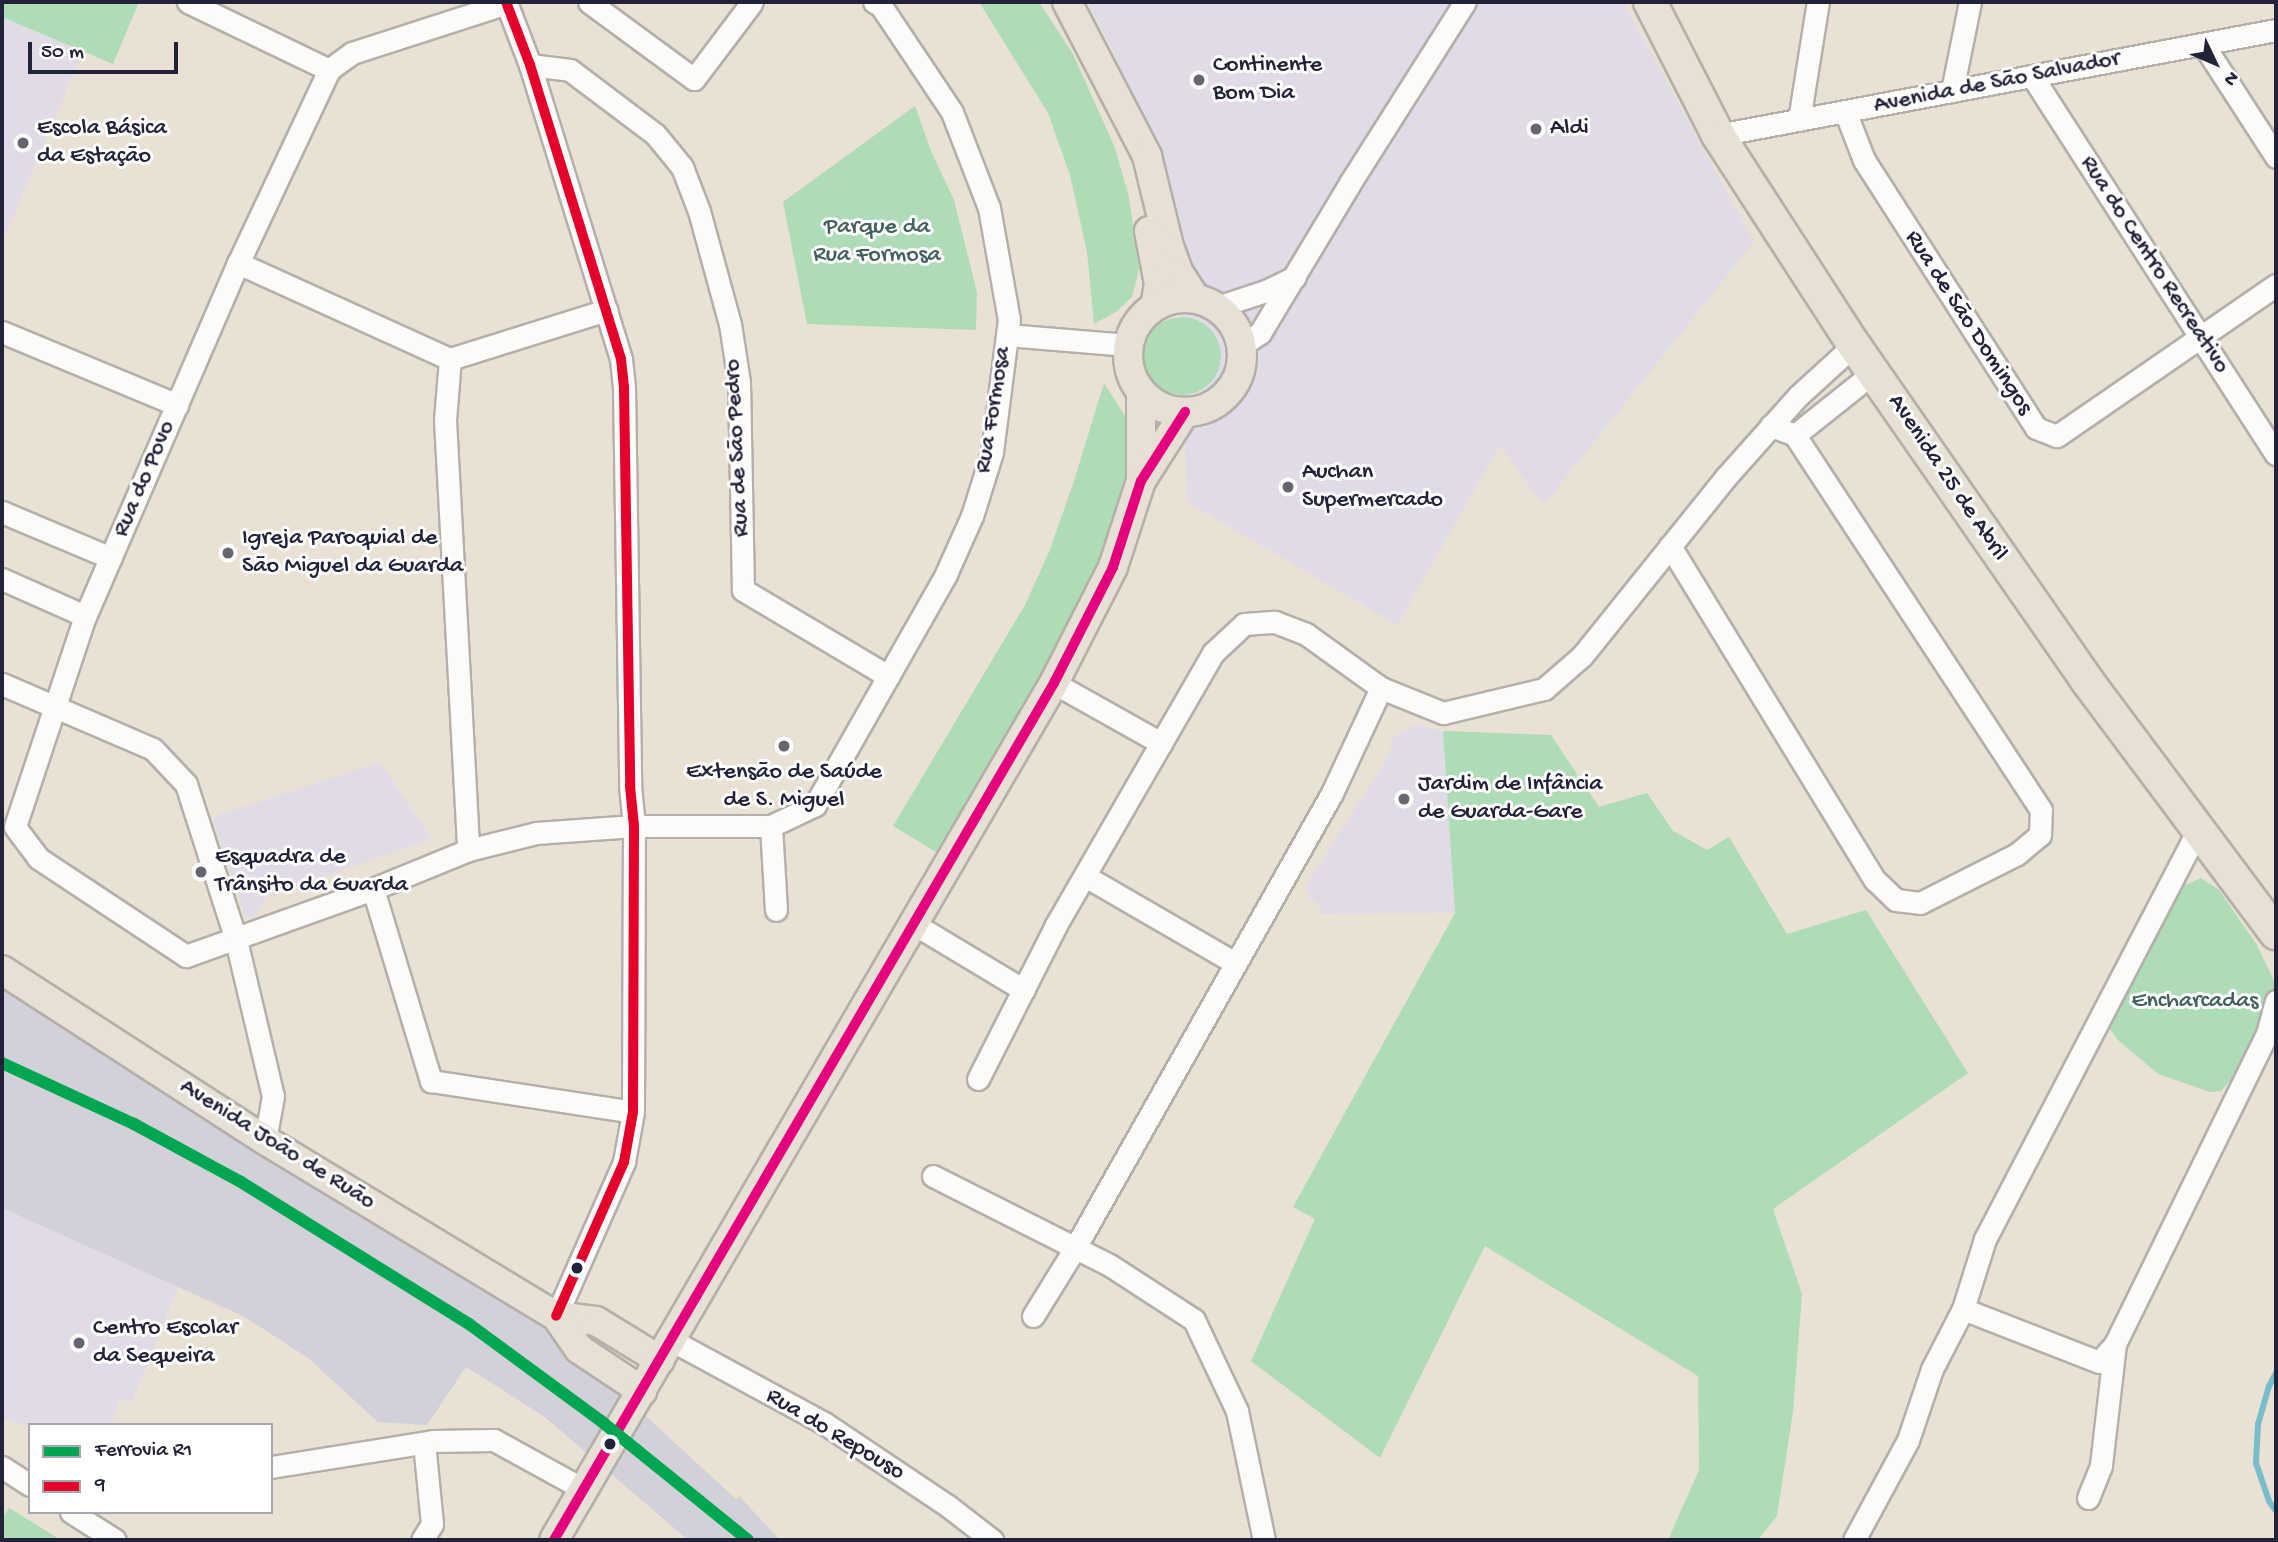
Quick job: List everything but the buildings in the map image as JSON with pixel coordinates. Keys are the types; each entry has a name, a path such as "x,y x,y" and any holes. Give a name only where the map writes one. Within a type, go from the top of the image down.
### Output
{"highway":[{"name":"Avenida 25 de Abril","path":"1650,2 1718,135 1854,345 2088,682 2276,933"}],"main road":[{"path":"1067,2 1146,156 1179,274 1206,302 1229,317 1242,345 1242,364 1236,382 1225,396 1200,411 1185,412 1154,404 1141,393 1132,379 1128,345 1133,330 1155,306 1181,297 1206,302"},
{"path":"1111,86 1135,168 1153,249 1159,284 1155,306"},
{"path":"1141,393 1141,481"},
{"path":"554,1540 602,1462 1054,683 1113,567 1141,481 1185,412"},
{"name":"Avenida João de Ruão","path":"2,970 265,1140 556,1316"},
{"path":"556,1316 596,1321 665,1350"},
{"path":"556,1316 579,1349 642,1391"}],"street":[{"path":"188,2 329,70 352,53 506,2 530,65 621,359 624,388 634,826 633,1112 624,1163 556,1316"},
{"path":"589,2 694,79 752,2"},
{"name":"Rua Formosa","path":"236,940 373,890 468,850 536,833 634,826 771,826 815,805 946,574 972,516 992,452 1009,320 989,208 953,112 881,6 874,2"},
{"path":"1242,345 1260,333 1350,183 1465,2"},
{"path":"1799,120 1818,2"},
{"path":"1952,91 1970,2"},
{"name":"Avenida de São Salvador","path":"1718,135 2276,30"},
{"path":"2203,44 2276,158"},
{"name":"Rua de São Pedro","path":"530,65 570,71 655,134 682,167 699,211 730,324 739,382 743,590 888,676"},
{"name":"Rua do Povo","path":"236,940 186,956 38,858 15,827 85,616 238,263 329,70"},
{"name":"Rua do Centro Recreativo","path":"2032,76 2276,454"},
{"name":"Rua de São Domingos","path":"1845,111 1864,160 2036,428 2057,436 2276,285"},
{"path":"238,263 450,359 606,310"},
{"path":"1206,302 1266,291 1295,277"},
{"path":"2,332 177,405"},
{"path":"1007,335 1128,345"},
{"path":"978,1079 1084,876 1213,653 1244,624 1275,622 1307,634 1381,688 1443,713 1544,688 1582,656 1770,426 1798,396 1854,345"},
{"path":"450,359 445,420 468,850"},
{"path":"1795,435 1874,372"},
{"path":"1670,546 1875,880 1896,900 1920,903 2017,853 2040,835 2041,810 1795,435 1770,426"},
{"path":"2,512 111,558"},
{"path":"2,579 85,616"},
{"path":"1054,683 1161,743"},
{"path":"2,684 153,749 186,784 236,940 273,1096 265,1140"},
{"path":"1033,1316 1075,1248 1332,793 1381,688"},
{"path":"771,826 776,910"},
{"path":"1854,1540 1908,1440 1931,1369 1963,1309 1985,1239 2199,828"},
{"path":"1084,876 1235,963"},
{"path":"373,890 431,1081 633,1112"},
{"path":"914,924 1024,990"},
{"path":"1963,1309 2099,1363 2115,1343 2272,1031 2276,1001"},
{"path":"933,1176 1111,1266 1195,1320 1237,1411 1264,1540"},
{"path":"2088,1498 2101,1465 2115,1343"},
{"name":"Rua do Repouso","path":"665,1350 824,1423 948,1506 992,1540"},
{"path":"273,1466 424,1443 494,1440 585,1490"},
{"path":"422,1540 432,1524 424,1443"},
{"path":"2,1467 28,1484"},
{"path":"93,1518 115,1540"}],"shaded area":[{"path":"1088,2 1623,2 1754,242 1543,506 1500,445 1397,625 1187,502 1176,231 1119,63"},
{"name":"Escola Básica da Estação","path":"2,17 83,52 5,236 2,234"},
{"name":"Jardim de Infância de Guarda-Gare","path":"1415,725 1443,731 1455,913 1320,914 1320,906 1310,898 1306,889 1309,881 1389,755 1394,736"},
{"path":"380,762 432,839 267,896 255,916 246,919 213,817"},
{"path":"2,985 552,1330 736,1499 739,1496 780,1540 688,1540 545,1417 466,1367 427,1425 378,1422 308,1358 245,1317 2,1208"},
{"name":"Centro Escolar da Sequeira","path":"2,1208 178,1287 132,1402 120,1398 112,1423 28,1423 28,1426 2,1419"}],"green space":[{"path":"2,2 139,2 113,64 2,17"},
{"path":"979,2 1039,2 1073,54 1115,148 1129,197 1139,269 1132,297 1116,312 1094,324 1087,252 1070,175 1048,113"},
{"name":"Parque da Rua Formosa","path":"915,106 931,151 954,200 977,292 976,330 807,324 783,202"},
{"path":"1182,317 1197,320 1209,329 1218,341 1221,356 1218,371 1209,383 1197,392 1182,395 1167,392 1155,383 1146,371 1143,356 1146,341 1155,329 1167,320"},
{"path":"1104,383 1129,422 1133,466 1105,568 1000,750 936,852 893,826 1025,605 1049,552"},
{"path":"1443,731 1551,735 1599,807 1647,793 1673,831 1707,850 1729,837 1787,934 1866,910 1968,1073 1773,1209 1802,1294 1793,1412 1777,1516 1758,1540 1668,1540 1699,1470 1698,1376 1485,1246 1380,1458 1251,1361 1315,1219 1293,1207 1455,913"},
{"name":"Encharcadas","path":"2201,878 2219,890 2257,945 2276,985 2276,999 2259,1049 2221,1091 2210,1092 2158,1074 2118,1040 2101,1017 2168,886 2188,884"},
{"path":"9,1508 61,1540 2,1540 2,1519"}],"waterway":[{"path":"2276,1373 2269,1386 2258,1424 2256,1463 2269,1501 2276,1511"}],"rail line":[{"name":"R1","path":"2,1063 134,1124 241,1182 469,1324 601,1421 748,1540"}],"transit line":[{"name":"9","path":"506,2 530,65 621,359 624,388 630,786 634,826 633,1112 624,1162 556,1316"},
{"path":"554,1540 1054,683 1113,567 1141,481 1185,412"}],"place":[{"name":"Continente Bom Dia","path":"1199,80"},
{"name":"Aldi","path":"1536,129"},
{"name":"Escola Básica da Estação","path":"23,143"},
{"name":"Auchan Supermercado","path":"1288,487"},
{"name":"Igreja Paroquial de São Miguel da Guarda","path":"228,553"},
{"name":"Extensão de Saúde de S. Miguel","path":"784,746"},
{"name":"Jardim de Infância de Guarda-Gare","path":"1404,799"},
{"name":"Esquadra de Trânsito da Guarda","path":"201,872"},
{"name":"Centro Escolar da Sequeira","path":"79,1343"}]}
